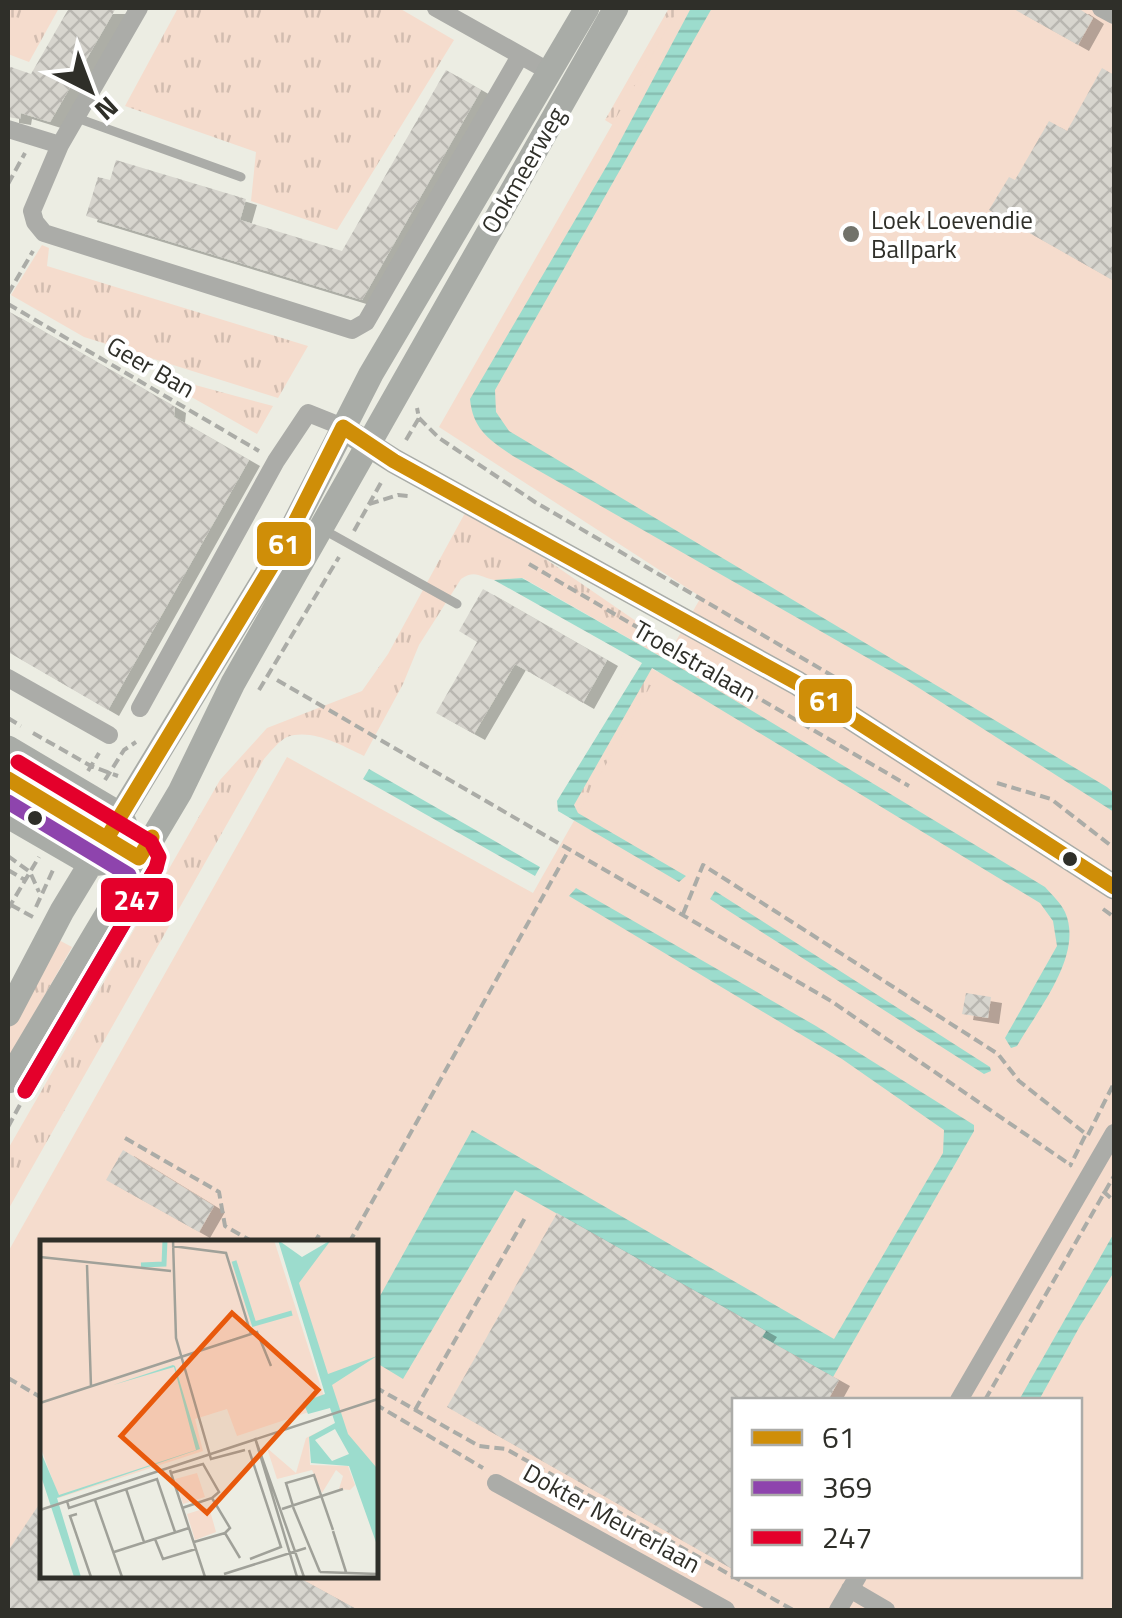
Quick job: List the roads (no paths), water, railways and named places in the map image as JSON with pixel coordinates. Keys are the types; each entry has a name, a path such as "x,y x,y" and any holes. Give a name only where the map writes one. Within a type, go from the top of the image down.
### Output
{"main road":[{"name":"Ookmeerweg","path":"8,1082 180,792 310,522 343,427 378,361 587,8"},
{"name":"Ookmeerweg","path":"8,1014 121,815 310,522 369,445 616,8"},
{"name":"Troelstralaan","path":"343,427 797,682 1106,897"},
{"path":"8,748 121,815 140,858 91,864 8,816"}],"street":[{"path":"139,8 60,145 32,212 35,222 44,234 352,330 366,322 520,56"},
{"path":"436,8 550,72"},
{"path":"1101,8 1114,15"},
{"path":"8,130 60,145"},
{"path":"140,708 276,461 308,412 343,427"},
{"path":"8,678 110,735"},
{"path":"960,1398 1088,1179 1112,1145"},
{"name":"Dokter Meurerlaan","path":"496,1483 726,1610"},
{"path":"838,1610 854,1582 886,1610"}],"lane":[{"path":"77,118 241,178"},
{"path":"310,522 457,604"},
{"path":"8,779 140,858"}],"water":[{"path":"691,8 712,8 495,390 496,412 509,431 1107,787 1114,793 1114,812 908,681 513,456 478,426 470,399 609,162"},
{"path":"522,578 686,671 1045,887 1065,912 1068,946 1056,981 1017,1046 1011,1048 1005,1038 1057,946 1053,921 1040,903 652,668 574,805 578,813 686,876 679,882 558,811 557,801 642,663 494,580"},
{"path":"369,769 540,867 535,876 363,779"},
{"path":"576,888 816,1026 974,1125 833,1377 762,1337 765,1331 515,1190 403,1379 378,1364 378,1300 472,1130 834,1339 943,1153 944,1130 842,1059 569,896"},
{"path":"715,891 991,1071 984,1074 710,899"},
{"path":"1114,1233 1114,1272 1040,1398 1020,1398"}],"place":[{"name":"Loek Loevendie Ballpark","path":"851,234"}]}
